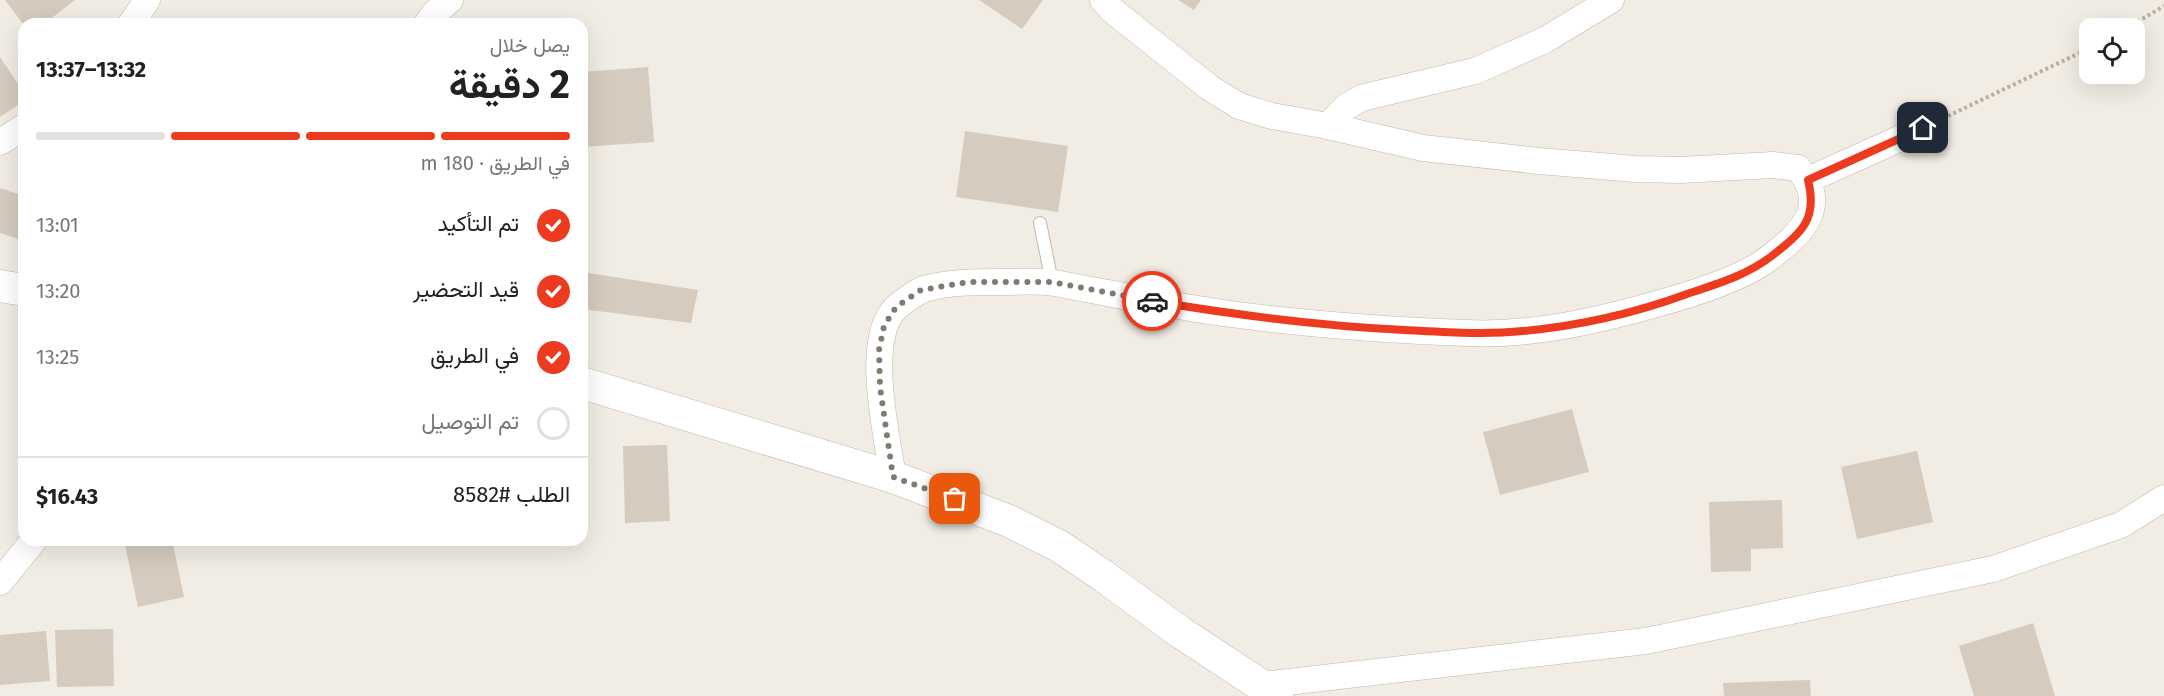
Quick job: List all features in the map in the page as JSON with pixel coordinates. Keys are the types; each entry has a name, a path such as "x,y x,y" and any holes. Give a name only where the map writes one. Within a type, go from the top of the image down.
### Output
{"street":[{"path":"135,18 147,0"},
{"path":"433,18 450,0"},
{"path":"893,477 880,387 879,350 884,326 896,307 921,290 969,282 1052,282 1222,312 1346,327 1470,333 1522,332 1617,315 1670,301 1733,278 1761,264 1806,225 1812,211 1812,196 1808,180 1798,168 1773,165 1682,170 1636,169 1493,156 1423,148 1328,126 1272,116 1239,106 1210,88 1112,10 1103,0"},
{"path":"1328,126 1346,107 1361,98 1475,70 1545,40 1611,0"},
{"path":"1808,180 1923,128"},
{"path":"0,142 18,131"},
{"path":"0,286 18,289"},
{"path":"588,385 893,477 998,517 1059,546 1180,632 1269,691 1646,641 1993,569 2121,525 2164,498"},
{"path":"0,582 29,546"}],"lane":[{"path":"1040,223 1052,282"}],"path":[{"path":"2144,18 2164,6"},
{"path":"1923,128 2079,53"}],"building":[{"path":"5,0 75,0 52,18 18,18"},
{"path":"979,0 1043,0 1022,29"},
{"path":"1178,0 1201,0 1194,10"},
{"path":"0,57 18,84 18,105 0,117"},
{"path":"648,67 654,142 588,147 588,72"},
{"path":"965,131 1068,146 1058,212 956,197"},
{"path":"0,188 18,194 18,239 0,233"},
{"path":"588,273 698,290 691,323 588,310"},
{"path":"1572,409 1589,472 1500,495 1483,432"},
{"path":"667,445 670,521 625,523 623,446"},
{"path":"1917,451 1933,522 1857,539 1841,467"},
{"path":"1782,500 1783,548 1751,549 1751,571 1711,572 1709,502"},
{"path":"125,546 173,546 184,597 138,607"},
{"path":"2033,623 2055,696 1974,696 1959,646"},
{"path":"113,629 114,686 57,687 55,630"},
{"path":"46,631 50,681 0,685 0,635"},
{"path":"1810,680 1811,696 1724,696 1723,683"}],"way so far":[{"path":"955,499 893,477 880,387 879,350 884,326 896,307 921,290 969,282 1052,282 1152,301"}],"route":[{"path":"1152,301 1346,327 1470,333 1522,332 1617,315 1670,301 1733,278 1761,264 1806,225 1812,211 1812,196 1808,180 1923,128"}]}
